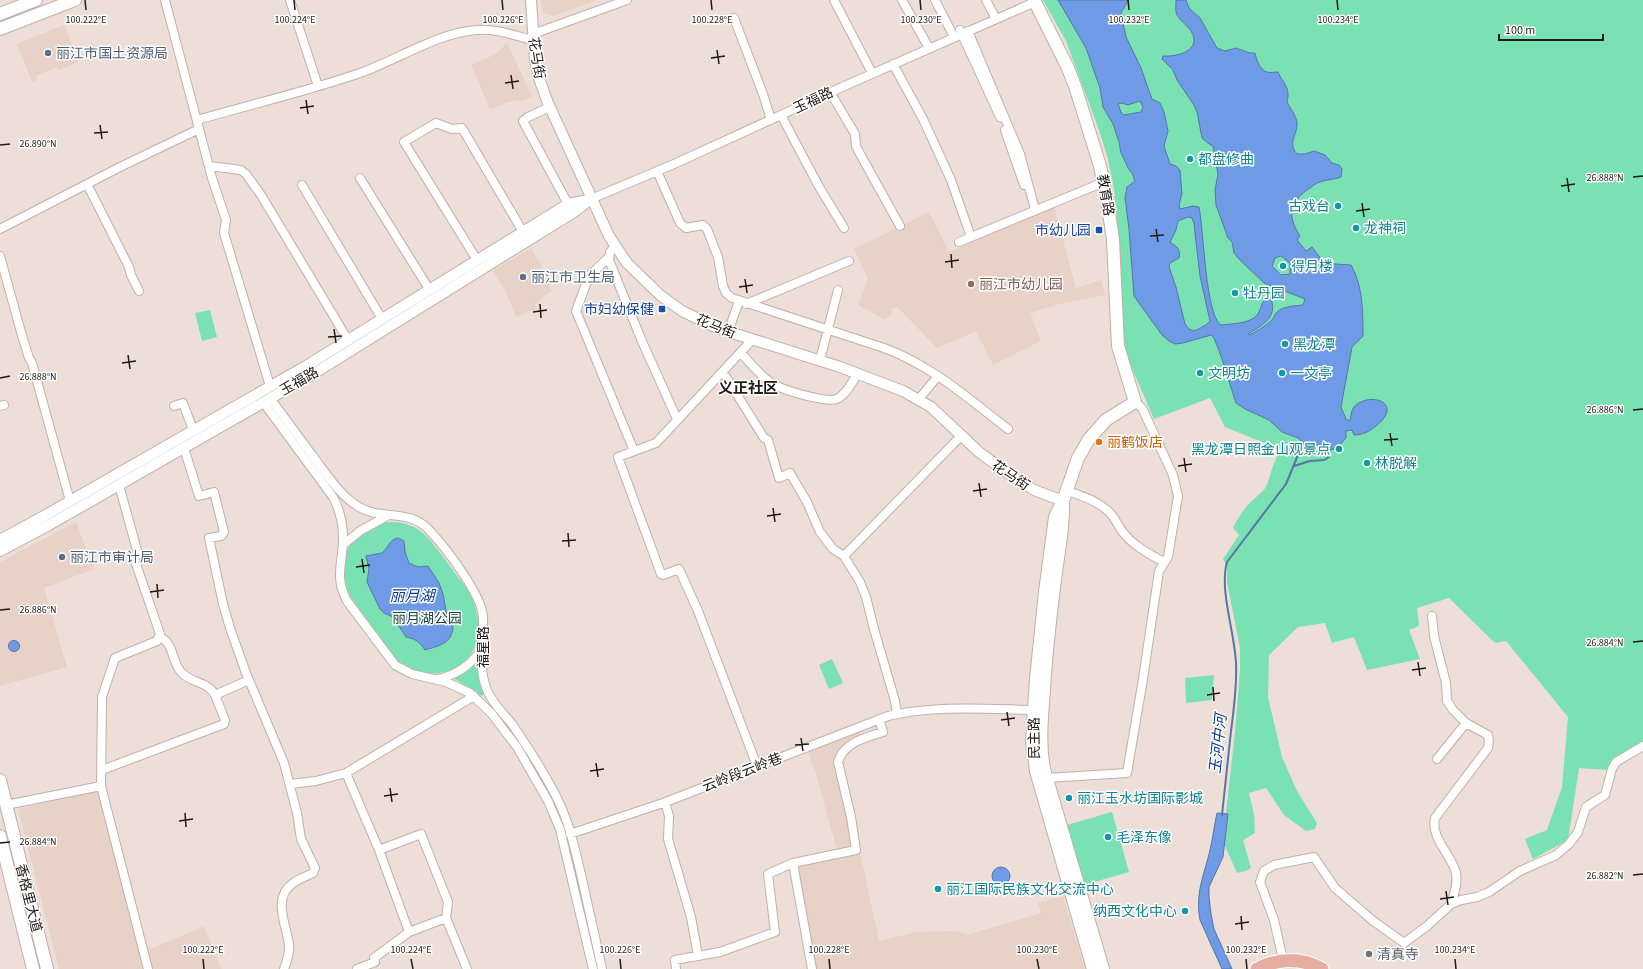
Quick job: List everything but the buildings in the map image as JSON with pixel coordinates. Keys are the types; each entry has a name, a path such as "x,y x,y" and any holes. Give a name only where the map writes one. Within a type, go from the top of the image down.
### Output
{"main road":[{"path":"0,29 75,0"},
{"path":"0,14 30,1"},
{"name":"教育路","path":"1034,1 1060,50 1072,79 1096,151 1104,182 1113,240 1118,346 1135,402"},
{"name":"民主路","path":"1093,969 1036,771 1032,741 1033,710 1040,635 1055,517 1078,458 1091,436 1106,420 1135,402"},
{"name":"民主路","path":"1064,496 1064,518 1048,636 1041,732 1043,759 1047,778 1103,969"},
{"name":"香格里大道","path":"0,780 47,969"},
{"name":"香格里大道","path":"0,836 33,969"},
{"path":"1257,969 1301,961 1322,969"},
{"path":"1280,964 1284,967 1304,969"}],"street":[{"path":"165,0 209,166 226,220 224,233 270,386"},
{"path":"290,0 318,86"},
{"name":"花马街","path":"531,0 537,71 550,107 615,246 634,270 660,295 693,317 728,332 820,360 890,385 931,407 979,452 1020,482 1034,490 1064,496"},
{"path":"197,120 318,86 377,67 440,39 470,30 492,30 533,37 627,0"},
{"path":"834,0 872,73"},
{"path":"902,0 929,48"},
{"path":"935,0 954,38"},
{"path":"986,0 996,19"},
{"name":"玉福路","path":"0,540 194,430 348,340 568,204 592,199 657,171 872,73 954,38 964,31 996,19 1034,1"},
{"path":"734,18 771,120"},
{"path":"964,31 1005,130 1033,207"},
{"path":"893,64 923,119 951,180 971,237"},
{"path":"830,92 855,134 856,146 900,226"},
{"path":"550,107 523,121 568,204"},
{"path":"781,115 818,185 844,228"},
{"path":"477,260 404,142 436,123 452,129 462,128 523,232"},
{"path":"0,229 199,129"},
{"path":"209,166 241,170 246,174 261,195 348,340"},
{"path":"657,171 680,223 686,228 703,225 707,229 718,257 724,290 732,298 895,352 916,361 1008,429"},
{"path":"360,178 429,289"},
{"path":"959,242 1033,207 1104,182"},
{"path":"87,184 129,266 138,291"},
{"path":"302,185 382,318"},
{"name":"玉福路","path":"0,551 49,526 313,374 574,212 592,199"},
{"path":"615,246 610,252 609,257 589,276 576,311 634,451"},
{"path":"0,256 21,332 32,363 70,501"},
{"path":"609,257 641,339 677,419"},
{"path":"728,332 742,302 849,261"},
{"path":"820,360 838,290"},
{"path":"752,340 724,372 677,419 664,436 656,443 618,457 661,574 663,575 679,569 682,575 730,692 757,766"},
{"path":"741,353 758,371 777,386 824,401 835,400 844,394 858,373"},
{"path":"724,372 764,438 768,440 779,478 790,472 807,502 820,532 833,548 844,556 860,582 866,597 877,641 895,701 897,714"},
{"path":"918,400 938,376"},
{"path":"267,400 333,497 338,508 342,522 343,545 339,574 341,586 347,601 395,665 412,674 454,685 474,696 505,730 528,765 548,801 563,841 593,969"},
{"name":"福星路","path":"267,400 345,496 374,514 410,518 426,527 471,585 483,615 481,650 482,673 489,696 512,724 536,760 556,797 570,834 602,969"},
{"path":"1047,778 1127,773 1159,571 1168,557 1178,502 1177,489 1173,475 1142,408 1135,402"},
{"path":"174,406 183,403 194,430"},
{"path":"844,556 961,436"},
{"path":"184,448 199,496 214,492 224,532 221,536 209,538 223,604 249,680 278,747 290,784 301,839 314,868 313,872 293,883 289,887 281,904 289,944 288,957 284,969"},
{"path":"119,485 138,554 134,558 160,632 160,637 157,641 114,658 102,697 101,786 148,969"},
{"path":"1064,496 1093,500 1104,507 1134,544 1148,554 1164,562"},
{"path":"343,545 369,524 388,515"},
{"path":"1432,616 1434,636 1446,683 1447,701 1453,710 1466,723 1488,735 1489,746 1436,814 1434,822 1434,829 1456,871 1457,884 1451,904"},
{"path":"102,770 224,724 226,720 215,695 210,688 188,678 181,673 169,643 160,637"},
{"path":"438,680 451,676 465,668 481,650"},
{"path":"215,695 249,680"},
{"path":"290,784 316,781 346,773 474,696"},
{"name":"云岭段云岭巷","path":"570,834 665,802 879,719 897,714 925,710 963,708 1033,710"},
{"path":"676,969 675,960 720,952 775,932 768,874 793,863 856,850 851,818 838,762 841,754 847,748 866,738 883,732 879,719"},
{"path":"1437,759 1466,723"},
{"path":"1280,964 1274,920 1260,882 1264,870 1274,865 1314,857 1335,888 1372,920 1404,942 1427,926 1451,904 1489,892 1520,871 1556,855 1565,849 1581,826 1586,807 1605,795 1612,769 1616,762 1643,746"},
{"path":"346,773 379,850 410,932"},
{"path":"6,805 101,786"},
{"path":"665,802 669,816 668,839 691,916 698,956"},
{"path":"379,850 421,834 448,902 446,918 467,969"},
{"path":"793,863 812,969"},
{"path":"357,969 375,962 374,958 410,932 446,918"}],"shaded area":[{"path":"541,0 597,0 554,16 543,13"},
{"name":"丽江市国土资源局","path":"64,25 79,62 58,70 57,67 36,76 37,80 32,82 17,44"},
{"path":"507,43 532,96 522,101 515,100 490,109 471,65 494,55"},
{"name":"丽江市幼儿园","path":"1054,206 1076,288 1101,280 1105,295 1055,305 1030,313 1041,341 993,365 976,331 937,348 897,307 891,309 893,312 885,320 858,305 868,279 854,249 929,212 949,252"},
{"name":"丽江市卫生局","path":"531,248 552,283 549,285 552,291 535,303 536,309 516,317 507,294 493,271"},
{"path":"76,522 94,569 44,588 67,667 0,686 0,562"},
{"path":"859,732 864,743 845,751 843,760 857,826 860,852 879,941 917,932 956,931 967,935 1041,913 1038,903 1063,896 1085,969 815,969 795,860 837,850 816,774 808,752"},
{"path":"99,791 145,969 59,969 18,809"},
{"path":"204,926 221,969 152,969 148,950"}],"green space":[{"path":"1043,0 1643,0 1643,743 1611,762 1608,770 1579,768 1568,840 1533,859 1525,839 1547,830 1562,787 1568,717 1506,641 1495,643 1449,598 1417,608 1419,626 1409,630 1420,659 1367,670 1354,637 1332,643 1325,623 1298,627 1269,655 1268,697 1282,757 1297,791 1317,823 1315,829 1306,831 1284,815 1266,788 1249,793 1254,814 1255,833 1243,840 1251,868 1237,873 1224,844 1235,732 1240,670 1240,648 1227,582 1227,566 1223,559 1239,535 1233,528 1235,524 1247,506 1266,487 1277,456 1282,450 1225,427 1210,398 1154,419 1128,359 1123,336 1121,318 1121,262 1114,189 1108,159 1099,130 1066,41"},
{"path":"210,310 217,337 202,341 195,313"},
{"name":"丽月湖公园","path":"386,522 406,524 420,531 426,536 470,593 477,615 479,627 478,638 473,651 454,669 442,673 429,674 404,666 394,657 350,596 344,571 345,558 349,546 356,538 366,531 376,525"},
{"path":"832,659 843,683 829,689 819,665"},
{"path":"475,664 484,694 482,696 455,679 455,677"},
{"path":"1214,675 1212,700 1186,703 1185,678"},
{"path":"1112,812 1129,872 1084,885 1067,825"}],"water":[{"path":"1058,0 1127,0 1121,13 1126,37 1141,68 1152,99 1160,103 1164,112 1168,131 1164,146 1170,164 1176,166 1180,170 1182,194 1179,205 1180,209 1193,206 1199,207 1208,287 1215,316 1220,325 1240,323 1250,320 1257,315 1264,301 1270,297 1273,309 1271,314 1265,323 1249,333 1249,335 1271,321 1276,313 1281,309 1303,305 1305,299 1264,283 1234,253 1232,242 1228,238 1216,205 1215,190 1218,174 1213,146 1202,138 1197,112 1194,105 1177,80 1173,70 1162,59 1163,56 1174,56 1185,52 1193,46 1194,41 1192,32 1177,15 1176,0 1186,0 1189,8 1200,18 1217,48 1225,51 1236,48 1250,53 1255,53 1262,69 1267,72 1278,72 1286,86 1288,93 1287,102 1297,123 1293,142 1294,150 1297,154 1305,154 1314,151 1325,155 1332,163 1339,165 1342,169 1341,177 1325,180 1315,184 1301,195 1293,206 1292,217 1293,223 1300,236 1297,240 1306,251 1312,247 1322,260 1335,264 1351,265 1355,273 1362,299 1363,336 1352,347 1341,407 1346,419 1350,421 1354,407 1360,402 1375,400 1382,402 1386,405 1387,411 1384,418 1374,428 1357,435 1354,435 1352,430 1346,431 1346,438 1336,449 1321,451 1317,447 1303,443 1298,438 1282,432 1269,420 1245,409 1236,403 1220,353 1214,338 1211,335 1175,344 1162,335 1134,296 1125,198 1127,187 1135,181 1121,153 1113,124 1103,107 1100,88 1086,48","holes":["1140,101 1143,107 1141,112 1124,115 1118,104 1122,103 1128,105","1188,217 1192,218 1194,224 1200,276 1210,321 1206,325 1194,331 1189,329 1185,324 1176,287 1169,267 1170,263 1179,258 1178,248 1170,242 1176,230 1178,221","1281,256 1290,263 1290,274 1281,275 1272,266 1275,258"]},
{"name":"丽月湖","path":"398,538 404,541 405,552 409,563 418,567 428,566 439,583 443,594 448,622 453,627 452,633 447,641 425,650 417,641 406,637 393,617 384,613 380,609 367,582 369,569 366,556 382,553 391,542"},
{"path":"14,640 18,642 20,646 18,650 14,652 10,650 8,646 10,642"},
{"path":"1217,813 1228,814 1223,857 1209,887 1209,897 1214,929 1232,969 1222,969 1200,920 1199,910 1199,892 1211,845"},
{"path":"1001,867 1007,870 1010,876 1007,882 1001,885 995,882 992,876 995,870"}],"waterway":[{"name":"玉河中河","path":"1222,815 1236,681 1235,652 1225,585 1227,562 1286,484 1303,443"},
{"path":"1294,466 1310,461 1324,460 1329,457 1328,451"}],"place":[{"name":"丽江市国土资源局","path":"48,53"},
{"name":"都盘修曲","path":"1190,159"},
{"name":"古戏台","path":"1338,206"},
{"name":"龙神祠","path":"1356,228"},
{"name":"市幼儿园","path":"1099,230"},
{"name":"得月楼","path":"1283,266"},
{"name":"丽江市卫生局","path":"523,277"},
{"name":"丽江市幼儿园","path":"971,284"},
{"name":"牡丹园","path":"1235,293"},
{"name":"市妇幼保健","path":"662,309"},
{"name":"黑龙潭","path":"1285,344"},
{"name":"文明坊","path":"1200,373"},
{"name":"一文亭","path":"1282,373"},
{"name":"丽鹤饭店","path":"1099,442"},
{"name":"黑龙潭日照金山观景点","path":"1339,449"},
{"name":"林脱解","path":"1367,463"},
{"name":"丽江市审计局","path":"62,557"},
{"name":"丽江玉水坊国际影城","path":"1069,798"},
{"name":"毛泽东像","path":"1108,837"},
{"name":"丽江国际民族文化交流中心","path":"938,889"},
{"name":"纳西文化中心","path":"1185,911"},
{"name":"清真寺","path":"1369,954"}],"district":[{"name":"义正社区","path":"748,388"}]}
